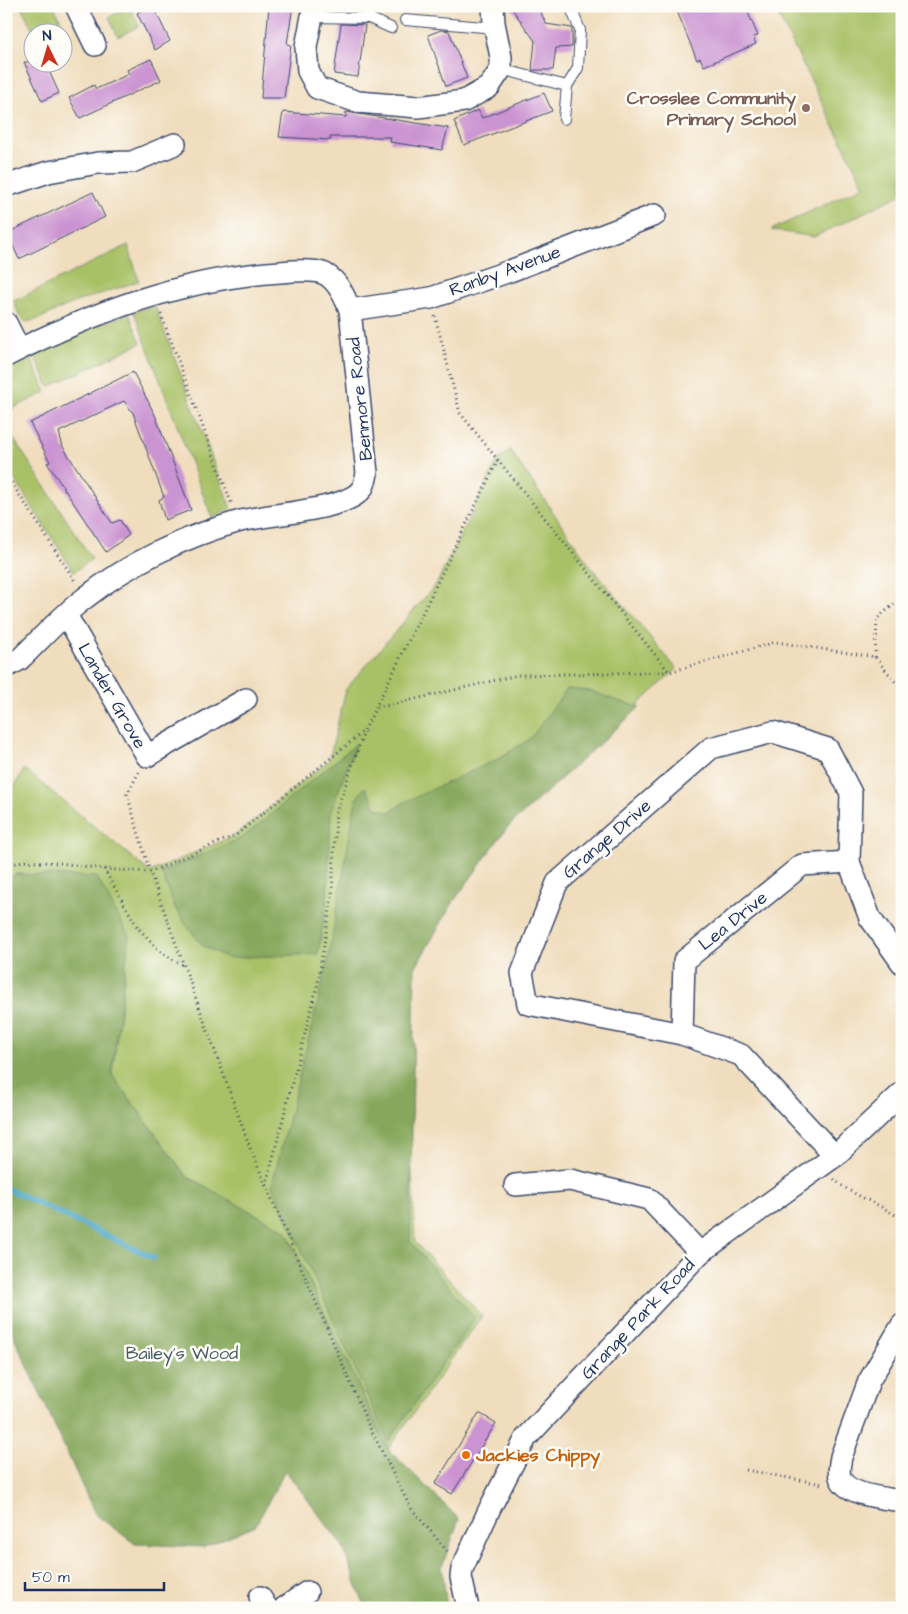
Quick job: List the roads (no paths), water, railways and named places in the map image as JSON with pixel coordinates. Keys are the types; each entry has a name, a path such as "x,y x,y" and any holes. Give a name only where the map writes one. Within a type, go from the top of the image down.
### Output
{"street":[{"path":"76,6 95,45"},
{"path":"313,12 306,47 308,71 317,88 358,102 418,107 464,101 489,87 501,69 501,57 493,6"},
{"path":"6,186 48,172 98,163 132,162 175,144"},
{"name":"Ranby Avenue","path":"350,310 430,298 510,271 655,215"},
{"name":"Benmore Road","path":"6,667 19,660 85,598 120,575 169,548 238,522 346,501 361,491 367,473 350,310 339,287 332,278 323,273 296,271 263,273 208,282 154,295 79,322 13,352"},
{"path":"6,323 13,352"},
{"name":"Lander Grove","path":"66,615 147,756 246,699"},
{"name":"Grange Drive","path":"828,1161 741,1055 682,1034 528,1004 522,973 557,883 711,748 773,732 828,749 851,793 849,862 870,918 902,963"},
{"name":"Lea Drive","path":"682,1034 684,961 802,865 849,862"},
{"name":"Grange Park Road","path":"468,1608 461,1577 462,1569 490,1508 526,1438 700,1253 828,1161 902,1093"},
{"path":"515,1185 570,1180 649,1199 700,1253"},
{"path":"902,1324 869,1381 841,1457 839,1470 842,1482 858,1493 902,1501"},
{"path":"284,1608 307,1592"}],"lane":[{"path":"564,120 567,86 578,68 580,30 570,6"},
{"path":"313,12 369,18 391,28"},
{"path":"405,20 495,28"},
{"path":"501,69 567,86"}],"waterway":[{"path":"6,1188 154,1258"}],"place":[{"name":"Crosslee Community Primary School","path":"806,108"},
{"name":"Jackies Chippy","path":"466,1455"}],"park label":[{"name":"Bailey's Wood","path":"182,1353"}]}
